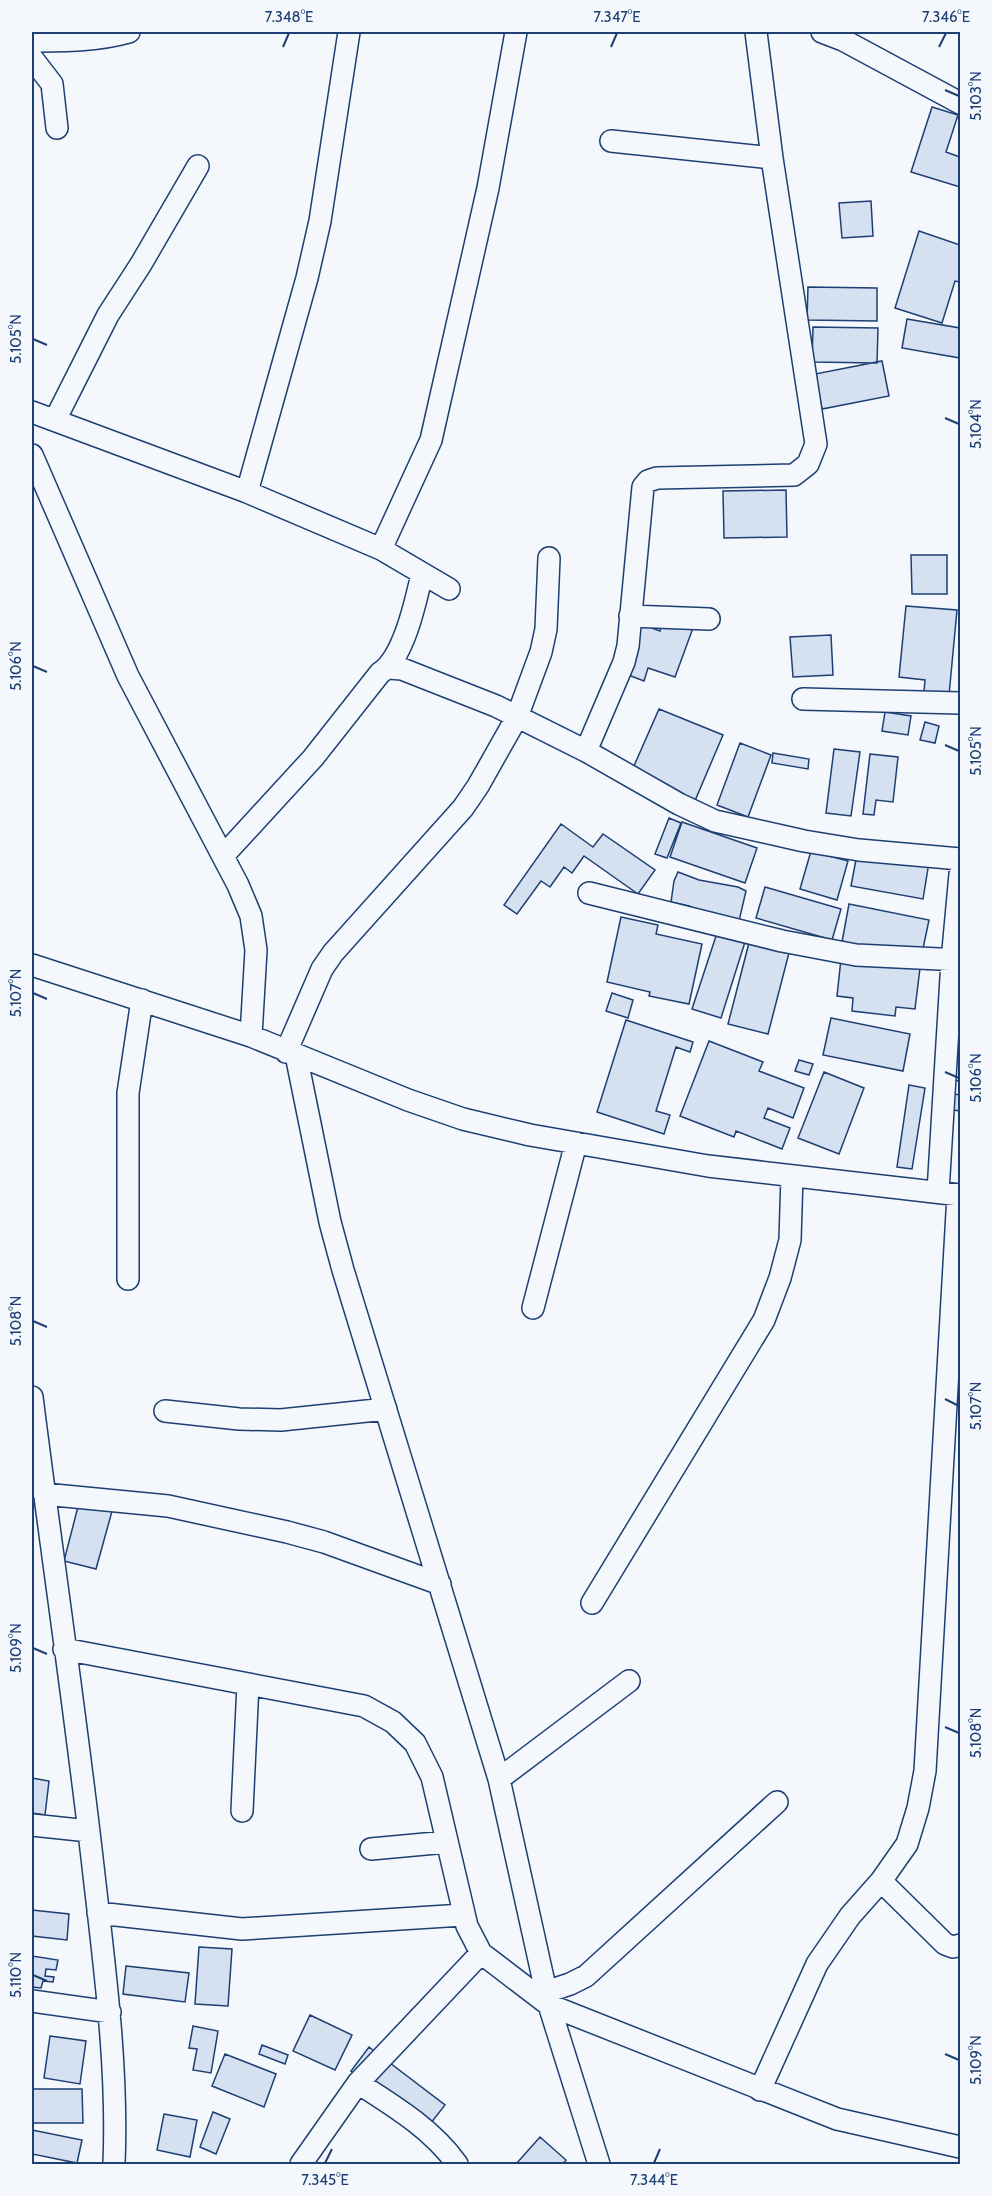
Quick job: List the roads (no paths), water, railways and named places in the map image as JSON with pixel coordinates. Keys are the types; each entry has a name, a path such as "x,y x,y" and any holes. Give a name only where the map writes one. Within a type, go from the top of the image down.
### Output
{"street":[{"path":"32,41 69,41 129,32"},
{"path":"248,492 307,278 320,221 349,32"},
{"path":"381,549 431,440 488,188 516,32"},
{"path":"586,751 624,662 643,487 648,481 657,478 794,475 808,464 816,444 772,158 756,32"},
{"path":"822,32 843,40 960,103"},
{"path":"32,58 52,84 57,128"},
{"path":"611,141 772,158"},
{"path":"55,420 108,315 141,264 198,166"},
{"path":"32,412 248,492 381,549 449,589"},
{"path":"33,466 128,676 223,856 251,916 256,950 251,1036"},
{"path":"549,558 546,628 541,652 516,717 478,786 463,808 333,953 322,969 291,1053 343,1270 499,1779 548,1999 600,2164"},
{"path":"223,856 313,758 380,673 388,668 411,622 422,574"},
{"path":"630,616 709,619"},
{"path":"388,668 402,669 516,717 586,751 679,804 715,820 804,841 848,848 960,858"},
{"path":"803,699 960,703"},
{"path":"760,2090 817,1964 850,1916 881,1881 907,1844 926,1771 952,1194 956,960 960,874"},
{"path":"589,893 782,941 845,953 956,960"},
{"path":"32,965 251,1036 408,1101 463,1119 530,1136 708,1166 952,1194"},
{"path":"128,1279 128,1093 142,1000"},
{"path":"533,1308 576,1143"},
{"path":"592,1603 764,1320 780,1278 789,1240 792,1176"},
{"path":"32,1397 89,1831 110,2012 115,2132 114,2164"},
{"path":"165,1411 239,1419 281,1420 386,1409"},
{"path":"44,1494 168,1506 287,1532 324,1542 440,1584"},
{"path":"64,1649 364,1706 393,1722 415,1743 432,1777 466,1926 481,1953 548,1999 760,2090 837,2119 960,2147"},
{"path":"499,1779 629,1682"},
{"path":"242,1811 248,1684"},
{"path":"548,1999 586,1976 777,1802"},
{"path":"32,1826 89,1831"},
{"path":"371,1849 447,1842"},
{"path":"881,1881 945,1944 953,1947 960,1946"},
{"path":"98,1913 242,1929 464,1915"},
{"path":"301,2164 358,2083 481,1953"},
{"path":"32,2001 110,2012"},
{"path":"358,2083 413,2119 449,2152 457,2164"}]}
